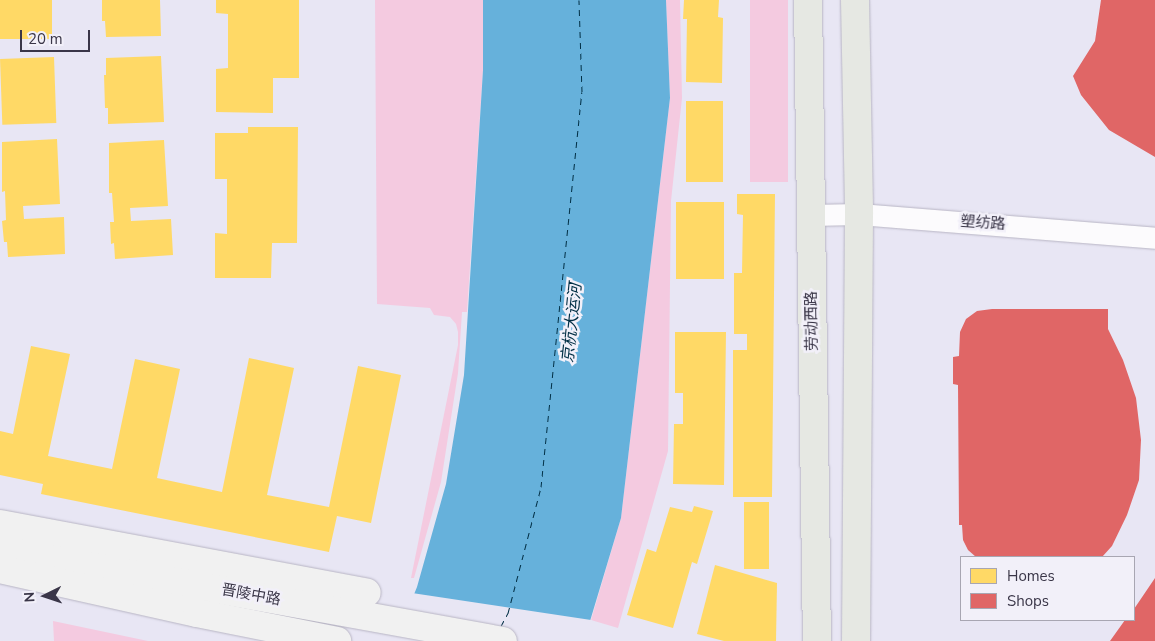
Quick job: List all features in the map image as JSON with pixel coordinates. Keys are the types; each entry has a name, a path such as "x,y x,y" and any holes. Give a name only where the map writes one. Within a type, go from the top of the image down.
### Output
{"main road":[{"name":"劳动西路","path":"808,0 817,641"},
{"path":"855,0 858,214 856,641"},
{"path":"0,524 365,604"},
{"name":"晋陵中路","path":"0,550 365,604 503,641"},
{"name":"晋陵中路","path":"0,569 197,613 337,641"}],"street":[{"name":"塑纺路","path":"810,215 858,214 1155,238"}],"shaded area":[{"path":"375,0 483,0 483,70 467,312 462,312 458,373 441,482 414,578 411,578 458,345 458,332 456,324 450,317 434,315 430,308 377,304"},
{"path":"666,0 680,0 682,98 671,201 668,451 618,628 591,620 621,518 670,98"},
{"path":"750,0 788,0 788,182 750,182"},
{"path":"53,621 148,641 54,641"}],"water":[{"name":"京杭大运河","path":"483,0 666,0 670,98 621,518 584,641 395,641 417,587 446,484 464,375 483,70"}],"pier":[{"path":"412,593 593,621 587,641 392,641"}],"building: Homes":[{"path":"0,0 52,0 52,39 0,39"},
{"path":"102,0 160,0 161,36 106,37 105,21 102,21"},
{"path":"216,0 299,0 299,78 273,78 273,113 216,112 216,69 228,68 228,14 216,13"},
{"path":"684,0 719,0 718,17 723,18 722,83 686,82 687,19 683,19"},
{"path":"161,56 164,122 108,124 108,108 105,108 104,75 106,75 106,58"},
{"path":"54,57 56,123 2,125 0,59"},
{"path":"686,101 723,101 723,182 686,182"},
{"path":"248,127 298,127 297,243 272,243 271,278 215,278 215,233 227,234 227,179 215,179 215,133 248,133"},
{"path":"57,139 60,204 23,206 24,219 64,217 65,254 8,257 2,221 6,220 5,191 2,192 2,142"},
{"path":"164,140 168,206 130,208 131,221 171,219 173,255 115,259 114,243 111,244 110,222 114,222 112,193 109,193 109,143"},
{"path":"737,194 775,194 772,497 733,497 733,350 747,350 747,334 734,334 734,273 742,273 743,215 737,214"},
{"path":"676,202 724,202 724,279 676,279"},
{"path":"675,332 726,332 724,485 673,484 674,424 683,424 683,393 675,393"},
{"path":"31,346 70,354 48,456 112,469 135,359 180,369 157,478 222,492 249,358 294,368 267,495 329,507 358,366 401,375 371,523 337,516 329,552 41,494 43,484 0,475 0,431 13,434"},
{"path":"744,502 769,502 769,569 744,569"},
{"path":"694,506 713,511 697,564 692,562 673,628 627,615 647,549 656,552 670,507 692,512"},
{"path":"715,565 777,583 776,641 724,641 697,634"}],"building: Shops":[{"path":"1101,0 1155,0 1155,157 1109,130 1081,95 1073,76 1095,41"},
{"path":"992,309 1108,309 1108,329 1123,360 1136,398 1141,440 1139,480 1127,515 1112,546 1103,556 975,556 968,550 963,540 962,525 959,525 958,385 953,384 953,357 959,356 960,332 966,319 977,311"},
{"path":"1155,578 1155,641 1110,641 1124,621 1135,621 1135,608"}],"ferry route":[{"path":"501,626 508,613 541,487 582,92 579,0"}]}
